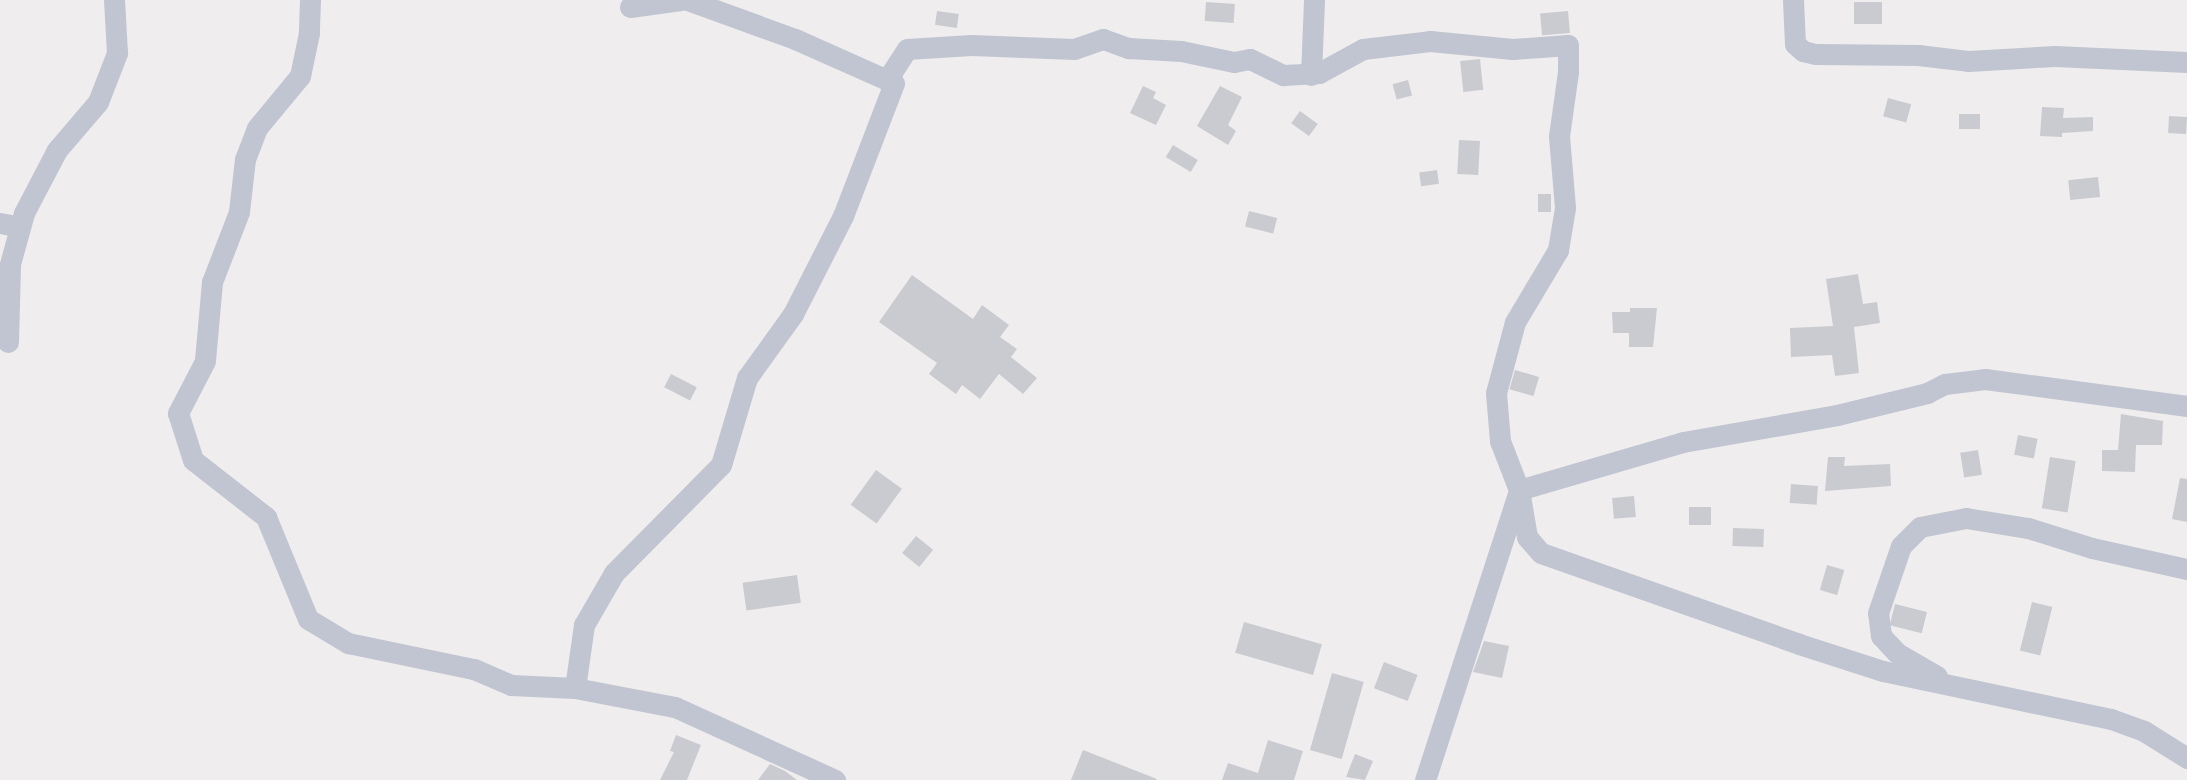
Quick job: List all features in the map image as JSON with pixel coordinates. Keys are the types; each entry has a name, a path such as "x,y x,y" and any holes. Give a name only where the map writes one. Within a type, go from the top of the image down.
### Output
{"street":[{"path":"8,342 10,225 57,150 98,102 117,53 114,0"},
{"path":"310,0 309,33 300,76 257,128 245,159 239,212 212,282 205,361 178,412 185,442 193,460 266,517 308,619 348,643 474,669 511,685 575,688 675,707 835,780"},
{"path":"630,7 681,0"},
{"path":"688,0 795,39 891,81"},
{"path":"1311,75 1314,0"},
{"path":"1793,0 1795,44 1803,51 1815,54 1918,54 1968,61 2055,56 2187,62"},
{"path":"575,688 584,626 614,573 721,465 747,378 793,315 843,216 894,83 891,81 892,72 907,49 971,45 1080,49 1103,39 1128,48 1181,51 1234,62 1250,59 1275,74 1311,75 1363,49 1430,41 1513,49 1568,45 1568,72 1559,136 1565,208 1558,250 1515,322 1496,393 1500,441 1519,490 1527,537 1541,553 1799,644 1884,671 2111,719 2144,731 2187,758"},
{"path":"1519,490 1683,442 1837,415 1927,393 1945,384 1985,379 2187,405"},
{"path":"1425,780 1519,490"},
{"path":"1946,683 1897,653 1881,636 1878,613 1901,546 1920,527 1966,518 2028,528 2092,548 2187,569"}],"building":[{"path":"1206,2 1235,4 1234,23 1205,21"},
{"path":"1854,2 1882,2 1882,24 1854,24"},
{"path":"937,11 959,14 957,28 935,25"},
{"path":"1568,11 1570,33 1542,35 1540,13"},
{"path":"1480,59 1483,90 1463,92 1460,61"},
{"path":"1408,80 1412,95 1397,100 1393,84"},
{"path":"1143,86 1156,92 1153,98 1166,105 1156,125 1130,113"},
{"path":"1220,86 1242,97 1228,125 1236,131 1228,145 1197,126"},
{"path":"1888,98 1911,104 1906,123 1883,116"},
{"path":"2042,107 2064,108 2063,118 2093,117 2093,131 2062,133 2062,137 2040,136"},
{"path":"1300,111 1318,124 1309,136 1291,123"},
{"path":"1959,114 1980,114 1980,129 1959,129"},
{"path":"2169,116 2187,117 2186,134 2168,133"},
{"path":"1459,140 1480,141 1478,175 1457,174"},
{"path":"1173,145 1198,160 1191,172 1166,157"},
{"path":"1437,170 1439,184 1421,186 1419,173"},
{"path":"2098,177 2100,197 2070,200 2068,180"},
{"path":"1538,194 1551,194 1551,212 1538,212"},
{"path":"1249,211 1277,218 1273,234 1245,227"},
{"path":"1858,274 1863,304 1877,302 1880,323 1854,327 1859,373 1835,376 1832,355 1791,357 1790,328 1833,326 1826,279"},
{"path":"912,275 973,319 982,305 1009,325 1000,337 1017,349 1011,357 1037,378 1023,394 999,374 980,399 962,385 956,394 929,374 937,363 879,322"},
{"path":"1630,308 1657,308 1653,347 1629,347 1629,333 1613,333 1612,312 1630,312"},
{"path":"1515,370 1539,377 1534,396 1509,389"},
{"path":"671,374 697,387 690,401 664,387"},
{"path":"2121,414 2163,421 2162,445 2136,445 2135,472 2102,471 2102,450 2118,450"},
{"path":"2018,435 2038,439 2034,458 2014,455"},
{"path":"1978,450 1982,475 1964,478 1960,453"},
{"path":"1828,457 1845,457 1844,466 1890,464 1891,486 1825,491"},
{"path":"2050,457 2076,461 2068,512 2042,508"},
{"path":"876,470 902,489 877,524 851,505"},
{"path":"2180,478 2187,479 2187,522 2172,519"},
{"path":"1791,484 1818,486 1817,505 1790,503"},
{"path":"1634,496 1636,517 1614,519 1612,498"},
{"path":"1689,507 1711,507 1711,525 1689,525"},
{"path":"1733,528 1764,529 1763,547 1732,546"},
{"path":"916,536 933,550 919,567 902,553"},
{"path":"1827,565 1844,570 1837,595 1820,590"},
{"path":"797,575 801,603 746,610 743,583"},
{"path":"2032,602 2052,607 2040,656 2020,651"},
{"path":"1895,604 1927,612 1922,633 1890,625"},
{"path":"1244,622 1322,644 1313,675 1235,653"},
{"path":"1484,641 1509,646 1502,678 1473,672"},
{"path":"1384,662 1418,675 1408,701 1374,688"},
{"path":"1332,673 1364,682 1342,759 1310,750"},
{"path":"676,735 701,745 687,780 660,780 674,752 670,751"},
{"path":"1268,740 1303,751 1294,780 1222,780 1228,763 1258,773"},
{"path":"1083,750 1157,779 1071,780"},
{"path":"1355,754 1373,761 1365,780 1346,777"},
{"path":"770,764 785,771 797,780 758,780"}]}
